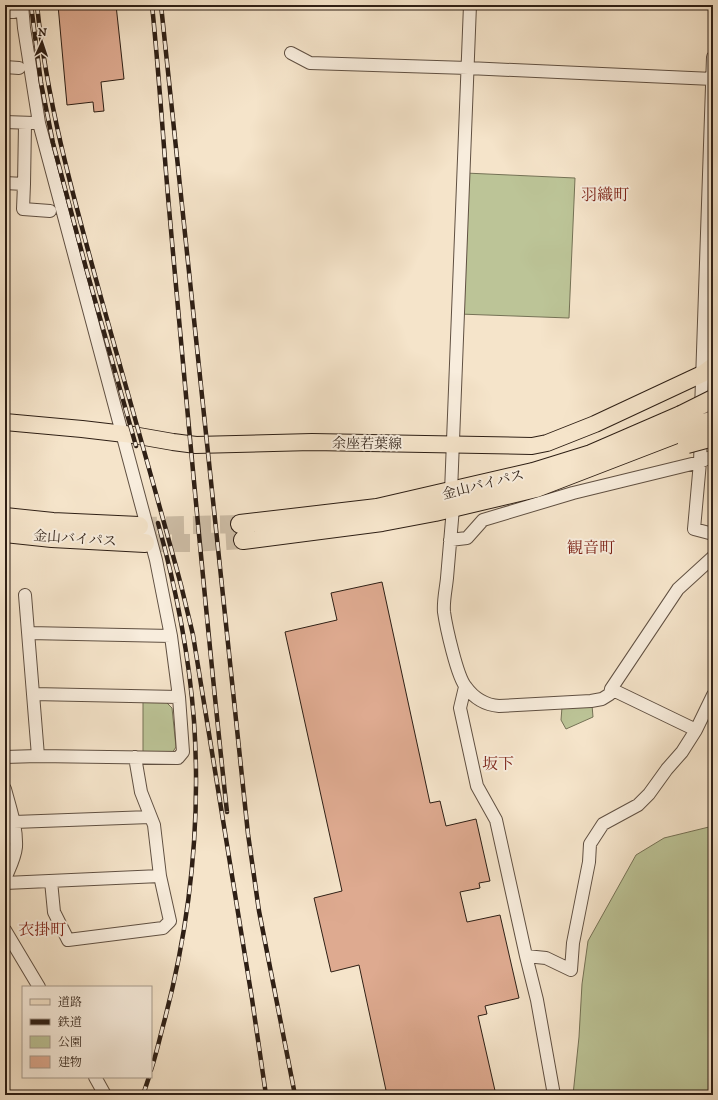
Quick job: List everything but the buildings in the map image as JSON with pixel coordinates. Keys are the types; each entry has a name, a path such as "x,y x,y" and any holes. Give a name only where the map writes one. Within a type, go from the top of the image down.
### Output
{"highway":[{"name":"金山バイパス","path":"242,532 377,508 452,500 536,488 684,428 713,399"},
{"path":"684,428 713,410"},
{"name":"金山バイパス","path":"452,500 533,472 642,438 713,420"},
{"path":"684,428 713,437"},
{"name":"金山バイパス","path":"5,517 53,522 139,526"},
{"name":"金山バイパス","path":"5,533 52,538 145,543"}],"main road":[{"name":"余座若葉線","path":"5,422 122,434 196,445 312,442 532,446 547,443 595,424 708,370"}],"street":[{"path":"470,5 452,500 444,611 461,680 465,687 482,701 499,706 591,701 602,699 610,694 611,689 678,589 713,557"},
{"path":"5,757 178,758 183,752 179,697 171,636 156,560 39,123 24,28 14,10"},
{"path":"291,53 310,63 468,68 713,79"},
{"path":"713,57 708,370 694,530 713,534"},
{"path":"5,67 19,68"},
{"path":"5,122 25,124 39,123"},
{"path":"25,124 23,209 50,211"},
{"path":"5,183 24,184"},
{"path":"450,540 467,538 483,520 573,493 700,462 713,456"},
{"path":"25,595 38,756"},
{"path":"29,633 171,636"},
{"path":"465,687 460,708 477,786 496,820 537,1000 554,1095"},
{"path":"611,689 696,730"},
{"path":"34,694 179,697"},
{"path":"526,956 546,958 571,970 573,943 589,862 590,844 604,824 638,805 649,794 667,769 682,752 696,730 713,695"},
{"path":"51,882 54,912 68,940 163,928 170,922 160,876 154,825 141,792 135,757"},
{"path":"5,789 14,822 16,847 11,867 5,879"},
{"path":"14,822 150,817"},
{"path":"5,883 160,876"},
{"path":"5,930 38,986"},
{"path":"96,1078 105,1095"}],"green space":[{"path":"465,173 575,178 569,318 459,314"},
{"path":"143,702 166,702 172,708 176,747 172,753 143,752"},
{"path":"592,705 593,717 566,729 561,720 562,707"},
{"path":"713,826 713,1095 573,1095 579,1037 582,984 588,941 636,855 664,838"}],"tunnel":[{"path":"139,526 240,524"},
{"path":"145,543 193,543 243,540"}],"railway":[{"path":"31,5 41,83 53,143 136,446"},
{"path":"37,5 47,79 62,151 181,585 193,635 252,999 266,1095"},
{"path":"152,5 189,434 227,812"},
{"path":"161,5 248,834 259,911 295,1095"},
{"path":"152,1066 172,988 187,913 196,798 194,721 189,671 171,572 158,523"},
{"path":"143,1095 149,1078"}],"district":[{"name":"羽織町","path":"605,194"},
{"name":"観音町","path":"591,547"},
{"name":"坂下","path":"498,763"},
{"name":"衣掛町","path":"42,929"}]}
